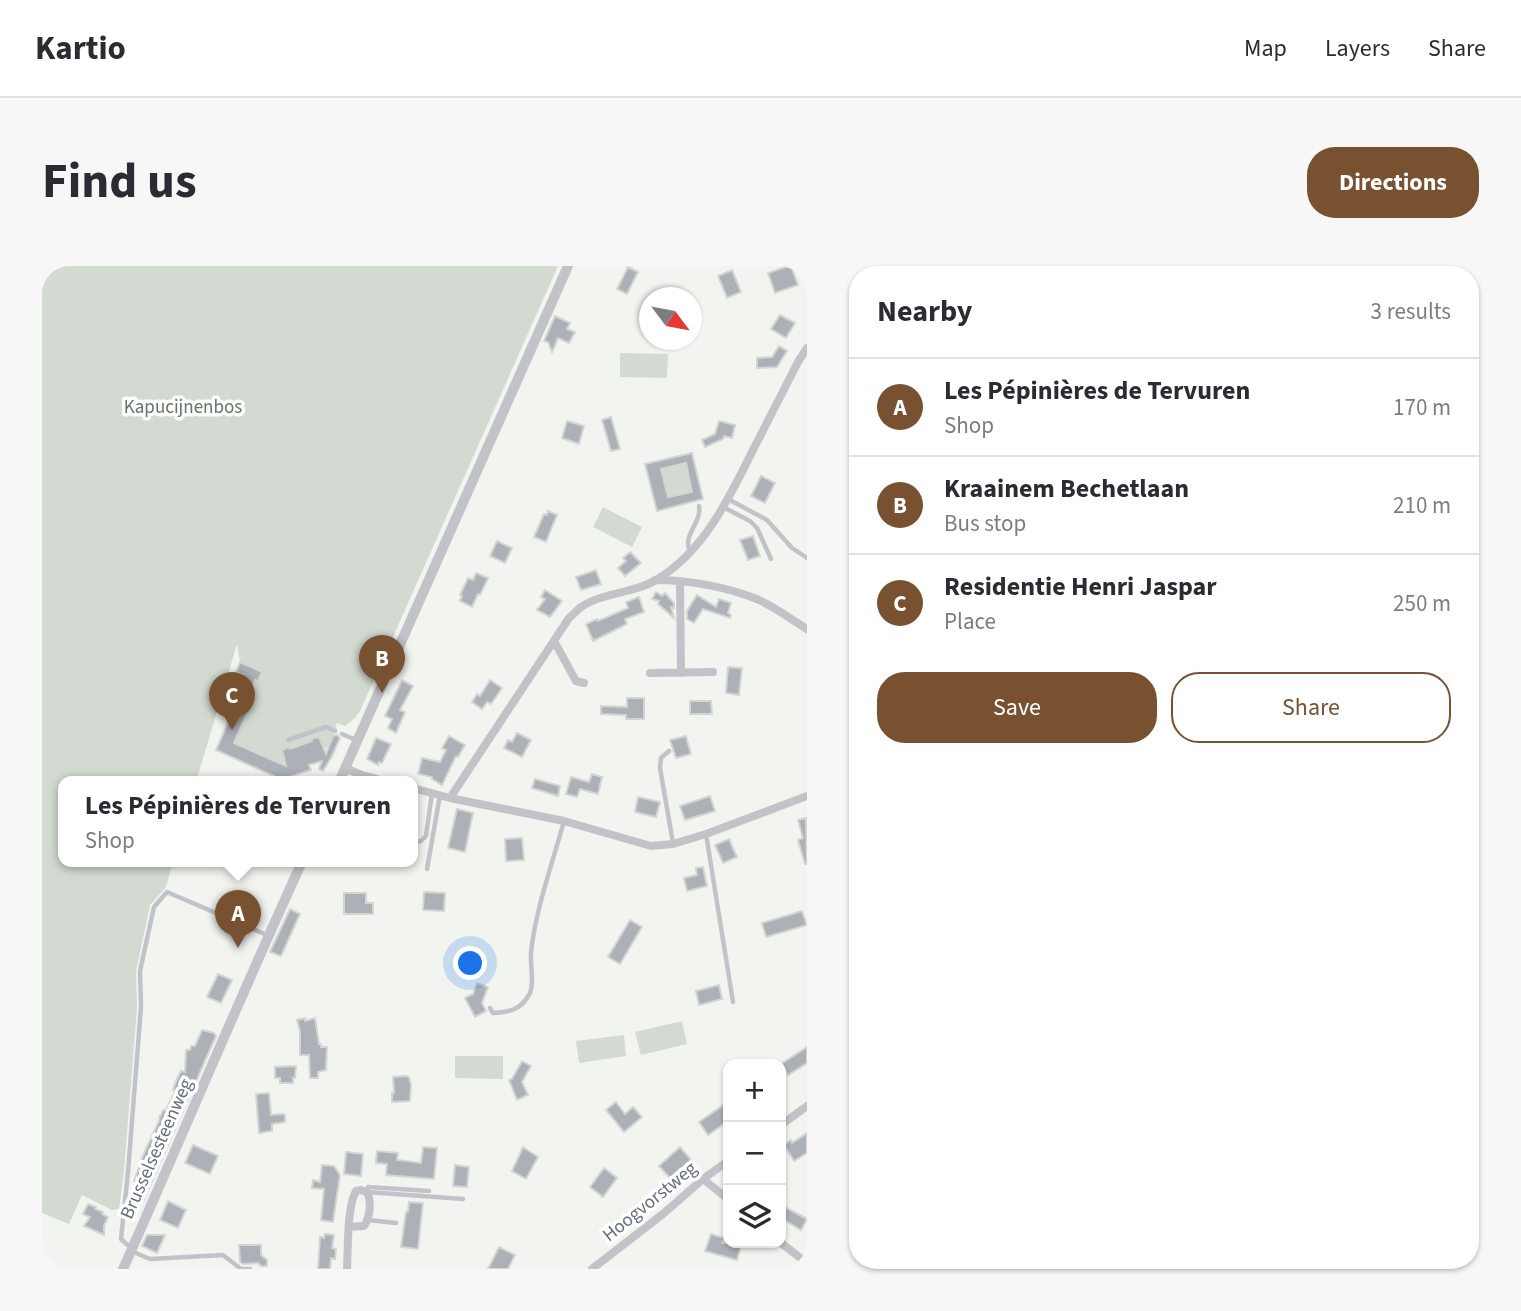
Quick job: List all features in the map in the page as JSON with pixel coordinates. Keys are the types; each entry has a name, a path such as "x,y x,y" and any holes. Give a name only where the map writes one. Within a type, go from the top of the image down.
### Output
{"street":[{"path":"342,776 568,266"},
{"path":"450,798 569,618 581,607 595,600 655,580 690,551 706,533 728,499 807,348"},
{"path":"655,580 724,589 759,600 807,629"},
{"path":"680,582 681,673"},
{"path":"554,641 576,681 584,683"},
{"path":"650,673 713,673"},
{"path":"345,768 366,776"},
{"path":"418,789 564,821 651,846 673,844 706,834 807,796"},
{"name":"Brusselsesteenweg","path":"123,1269 300,867"},
{"path":"785,1122 807,1106"},
{"name":"Hoogvorstweg","path":"592,1269 723,1165"},
{"path":"703,1179 723,1195"},
{"path":"347,1269 349,1227 353,1196 356,1191 367,1192 370,1198 365,1226 349,1227"},
{"path":"786,1246 807,1263"}],"lane":[{"path":"728,499 767,520 792,548 807,558"},
{"path":"690,551 688,537 698,521 699,506"},
{"path":"723,507 750,521 757,528 771,559"},
{"path":"288,740 326,727 335,731"},
{"path":"342,734 357,741"},
{"path":"669,751 660,758 660,768 673,844"},
{"path":"418,841 426,836 436,794"},
{"path":"427,869 436,794"},
{"path":"490,1008 493,1013 517,1010 531,992 531,956 537,918 564,821"},
{"path":"706,834 733,1002"},
{"path":"250,1269 241,1269 223,1255 150,1259 131,1250 121,1239 141,1007 140,971 154,907 167,891 268,936"},
{"path":"429,1191 368,1187 367,1192 463,1199"},
{"path":"368,1220 396,1223"}],"green space":[{"name":"Kapucijnenbos","path":"42,266 558,266 360,711 345,726 337,723 328,747 324,749 319,737 290,749 289,747 282,750 285,762 278,765 234,743 249,709 244,707 255,680 258,681 262,672 240,662 237,644 198,776 58,776 58,867 172,867 166,887 150,905 136,971 137,1007 119,1209 112,1210 82,1195 69,1224 42,1213"},
{"path":"620,353 668,354 667,378 620,377"},
{"path":"686,463 692,492 668,497 661,469"},
{"path":"603,507 642,527 632,547 593,527"},
{"path":"682,1021 687,1044 641,1055 635,1032"},
{"path":"624,1035 626,1056 579,1063 576,1041"},
{"path":"455,1056 503,1056 503,1079 455,1078"}],"building":[{"path":"791,266 798,285 775,293 768,273"},
{"path":"628,267 638,272 627,294 617,289"},
{"path":"732,270 741,292 727,298 718,276"},
{"path":"780,315 795,323 786,338 771,329"},
{"path":"555,316 570,323 567,329 575,332 569,343 558,338 552,352 548,342 544,341"},
{"path":"779,346 787,351 777,367 757,368 757,358 772,357"},
{"path":"611,417 620,449 611,451 602,420"},
{"path":"567,421 584,426 579,444 562,438"},
{"path":"719,421 735,425 732,438 724,436 705,447 702,440 715,434"},
{"path":"692,453 703,499 657,511 645,464","holes":["686,463 692,492 668,497 661,469"]},
{"path":"761,476 775,483 765,503 751,496"},
{"path":"548,511 557,515 546,542 534,537"},
{"path":"753,536 760,556 748,560 740,540"},
{"path":"497,541 512,548 505,563 490,556"},
{"path":"630,552 641,563 625,576 618,568 626,561 623,558"},
{"path":"596,570 601,584 581,590 576,577"},
{"path":"476,573 488,578 472,607 460,601 460,595 468,578 473,580"},
{"path":"545,590 562,601 550,617 537,610 545,599 541,597"},
{"path":"656,592 662,596 665,593 674,603 674,608 671,607 674,618 658,604 659,601 652,599"},
{"path":"697,595 716,607 719,599 731,603 728,613 730,618 703,609 694,623 687,619 687,611"},
{"path":"639,597 644,612 625,619 627,624 593,641 586,624 628,608 626,602"},
{"path":"240,662 262,672 258,681 255,680 244,707 249,709 234,743 286,766 282,750 319,737 326,754 333,736 337,735 340,738 323,771 319,769 322,761 309,765 311,770 292,776 274,776 216,750 232,713 228,712 243,675 236,672"},
{"path":"728,667 742,668 739,695 726,693"},
{"path":"402,680 413,686 400,710 405,712 396,733 388,728 392,719 385,716"},
{"path":"490,680 502,688 491,704 487,702 482,709 472,702 477,694 480,696"},
{"path":"627,698 644,698 644,719 601,714 601,706 627,707"},
{"path":"690,701 711,701 712,714 690,714"},
{"path":"517,733 531,740 522,757 504,748 508,740 512,742"},
{"path":"449,736 465,745 458,757 456,756 442,785 432,777 418,774 422,758 440,762 446,750 442,748"},
{"path":"686,736 691,754 676,758 670,740"},
{"path":"376,738 391,744 382,763 379,762 378,765 367,759"},
{"path":"592,774 602,777 598,794 580,789 577,797 566,794 571,777 589,782"},
{"path":"535,779 560,786 558,796 532,788"},
{"path":"710,796 715,811 685,820 680,806"},
{"path":"638,797 660,802 656,817 635,812"},
{"path":"457,809 473,813 465,852 448,848"},
{"path":"806,818 805,864 798,840 803,838 798,820"},
{"path":"522,838 524,860 506,861 505,839"},
{"path":"729,839 737,857 723,863 715,845"},
{"path":"703,867 707,886 687,891 684,878 697,875 696,868"},
{"path":"424,892 445,893 444,911 423,910"},
{"path":"344,893 366,893 366,903 373,903 373,914 344,914"},
{"path":"290,909 300,914 281,956 270,952"},
{"path":"802,911 807,925 766,937 762,923"},
{"path":"630,920 642,927 620,964 608,957"},
{"path":"218,974 232,980 221,1003 207,997"},
{"path":"477,983 488,987 482,1003 486,1011 475,1017 465,998 473,994"},
{"path":"719,985 722,999 699,1005 696,991"},
{"path":"305,1018 305,1021 315,1018 319,1044 321,1047 327,1047 326,1070 318,1072 318,1078 310,1078 309,1055 300,1055 297,1020"},
{"path":"202,1030 216,1036 143,1202 138,1200 137,1203 130,1198 137,1183 134,1181 139,1164 160,1115 166,1110 175,1091 173,1090 181,1071 185,1072 186,1050 195,1046"},
{"path":"807,1047 807,1063 788,1075 786,1061"},
{"path":"522,1061 531,1066 522,1082 528,1095 517,1100 509,1080"},
{"path":"296,1066 293,1083 280,1083 280,1078 275,1078 275,1067"},
{"path":"393,1077 409,1077 411,1085 410,1101 392,1102"},
{"path":"269,1093 271,1115 285,1115 285,1122 272,1124 272,1131 259,1133 256,1094"},
{"path":"616,1102 625,1114 633,1107 642,1117 624,1132 606,1110"},
{"path":"723,1105 723,1124 708,1135 699,1122"},
{"path":"807,1133 807,1153 794,1161 786,1148 786,1144 791,1140 792,1143"},
{"path":"193,1145 218,1156 210,1174 185,1163"},
{"path":"423,1147 437,1148 434,1179 386,1175 387,1164 376,1163 377,1151 398,1153 397,1160 421,1163"},
{"path":"523,1147 538,1157 526,1179 512,1171"},
{"path":"680,1147 691,1160 670,1178 659,1166"},
{"path":"346,1152 363,1154 361,1176 344,1174"},
{"path":"322,1165 334,1166 340,1175 333,1222 321,1220 324,1189 312,1188 313,1180 320,1182"},
{"path":"455,1165 469,1167 467,1187 453,1186"},
{"path":"604,1168 617,1178 603,1197 590,1187"},
{"path":"168,1201 186,1210 178,1228 160,1220"},
{"path":"409,1202 423,1203 418,1249 401,1247"},
{"path":"88,1204 108,1217 104,1235 84,1226 90,1217 83,1214"},
{"path":"786,1208 807,1219 801,1230 786,1221"},
{"path":"325,1234 334,1235 332,1248 336,1249 335,1259 331,1258 330,1269 318,1269 320,1237 324,1238"},
{"path":"711,1234 723,1238 723,1248 741,1248 737,1260 705,1251"},
{"path":"147,1235 165,1235 157,1253 142,1246"},
{"path":"239,1245 261,1245 261,1255 267,1260 267,1266 240,1262"},
{"path":"499,1247 515,1255 508,1269 488,1269"}],"place":[{"name":"Kraainem Bechetlaan","path":"382,693"},
{"name":"Residentie Henri Jaspar","path":"232,730"},
{"name":"Les Pépinières de Tervuren","path":"238,948"}]}
